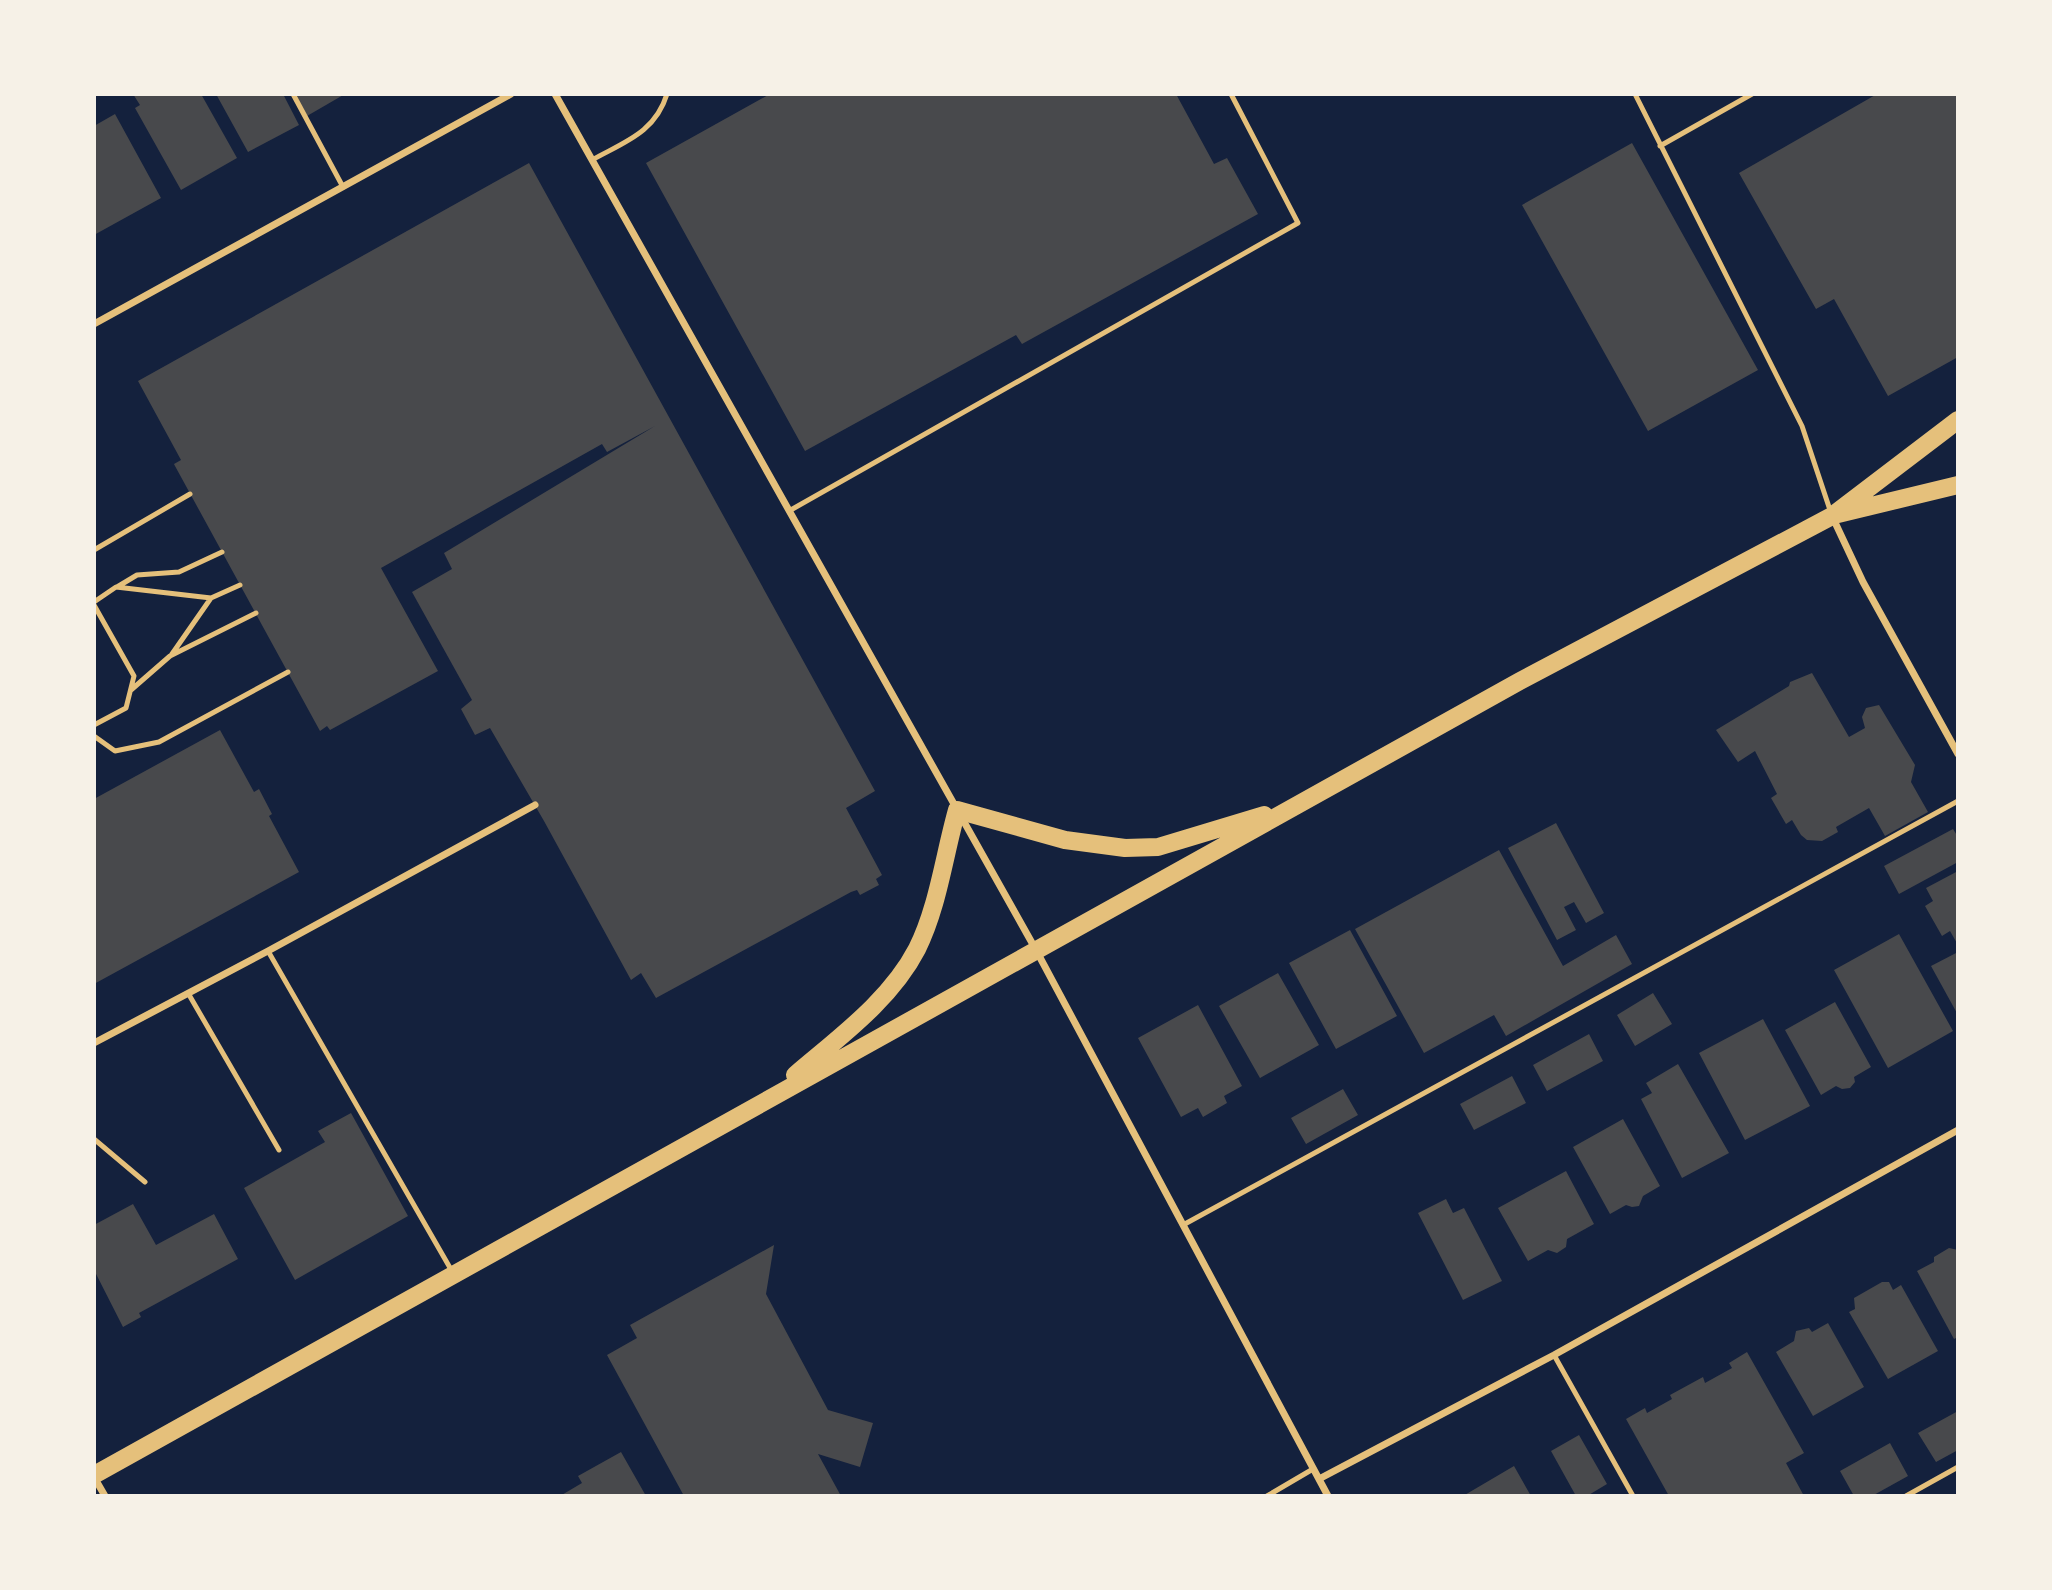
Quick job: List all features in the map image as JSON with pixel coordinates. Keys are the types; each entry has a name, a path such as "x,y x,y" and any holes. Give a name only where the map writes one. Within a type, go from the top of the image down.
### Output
{"main road":[{"path":"94,1476 1561,659 1832,516 1958,419"},
{"path":"1832,516 1958,485"},
{"path":"765,1101 881,999 903,972 926,927 957,810 1065,840 1125,848 1158,847 1297,805"}],"street":[{"path":"94,324 511,94"},
{"path":"555,94 1036,950 1328,1496"},
{"path":"1832,516 1863,582 1958,754"},
{"path":"94,1043 535,805"},
{"path":"1319,1479 1554,1355 1958,1130"},
{"path":"94,1476 105,1496"}],"lane":[{"path":"293,94 343,187"},
{"path":"592,160 646,130 662,110 667,94"},
{"path":"789,510 1298,223 1231,94"},
{"path":"1635,94 1802,426 1832,516"},
{"path":"1660,146 1752,94"},
{"path":"94,550 190,494"},
{"path":"94,725 126,708 134,676 94,604 137,575 179,572 222,552"},
{"path":"131,690 170,656 211,598 240,585"},
{"path":"116,587 211,598"},
{"path":"170,656 256,613"},
{"path":"94,736 115,751 159,742 288,671"},
{"path":"1183,1225 1958,801"},
{"path":"268,951 453,1275"},
{"path":"188,993 279,1150"},
{"path":"94,1139 145,1182"},
{"path":"1554,1355 1633,1496"},
{"path":"1906,1496 1958,1467"},
{"path":"1267,1496 1313,1469"}],"building":[{"path":"133,94 201,94 237,158 181,190 135,108 140,105"},
{"path":"216,94 283,94 299,125 248,152"},
{"path":"295,94 345,94 307,116"},
{"path":"770,94 1176,94 1214,164 1227,158 1258,214 1022,344 1016,335 805,451 646,163"},
{"path":"1877,94 1958,94 1958,357 1888,396 1834,299 1816,309 1739,173"},
{"path":"115,114 161,198 94,235 94,126"},
{"path":"1632,143 1758,370 1648,431 1522,205"},
{"path":"529,163 875,791 846,808 882,875 876,879 879,885 860,895 857,890 851,892 656,998 641,973 631,980 490,728 475,735 461,709 472,700 412,592 452,569 444,553 655,426 607,452 602,444 381,568 438,671 330,730 327,726 320,731 175,466 174,464 181,460 138,381"},
{"path":"1812,673 1849,737 1865,728 1862,717 1866,708 1879,705 1915,765 1911,782 1928,812 1885,836 1869,808 1836,827 1838,832 1822,841 1807,840 1792,820 1786,824 1771,798 1777,794 1755,751 1738,762 1716,730 1789,686 1790,682"},
{"path":"220,730 254,792 259,789 272,814 269,816 299,872 94,984 94,799"},
{"path":"1556,823 1604,913 1586,923 1574,902 1564,907 1576,930 1557,940 1508,848"},
{"path":"1953,829 1958,837 1958,862 1899,894 1884,866"},
{"path":"1499,850 1563,966 1616,935 1632,964 1506,1036 1494,1015 1424,1053 1355,929"},
{"path":"1958,871 1958,945 1950,931 1942,936 1925,906 1933,901 1926,888"},
{"path":"1350,930 1397,1016 1336,1049 1289,963"},
{"path":"1899,934 1953,1031 1888,1068 1834,970"},
{"path":"1958,952 1958,1015 1931,966"},
{"path":"1278,973 1319,1045 1260,1078 1219,1006"},
{"path":"1653,993 1672,1024 1635,1046 1617,1015"},
{"path":"1835,1002 1871,1067 1854,1077 1855,1082 1850,1088 1842,1089 1836,1086 1821,1095 1785,1030"},
{"path":"1198,1005 1242,1086 1224,1096 1227,1103 1203,1117 1198,1108 1181,1117 1138,1038"},
{"path":"1763,1019 1810,1106 1745,1140 1699,1053"},
{"path":"1589,1034 1603,1061 1547,1091 1533,1065"},
{"path":"1678,1064 1729,1153 1682,1178 1641,1099 1652,1093 1646,1083"},
{"path":"1512,1076 1526,1103 1474,1130 1460,1104"},
{"path":"1343,1089 1358,1115 1306,1144 1291,1118"},
{"path":"351,1113 408,1216 295,1280 244,1188 325,1142 318,1131"},
{"path":"1623,1119 1660,1186 1643,1196 1639,1206 1626,1205 1610,1214 1573,1147"},
{"path":"1566,1171 1594,1224 1567,1239 1566,1247 1557,1253 1548,1250 1528,1261 1498,1208"},
{"path":"1446,1199 1453,1213 1464,1208 1502,1281 1463,1300 1418,1213"},
{"path":"133,1204 156,1245 214,1214 238,1259 139,1313 141,1317 123,1327 94,1270 94,1225"},
{"path":"774,1245 766,1294 828,1410 873,1423 860,1467 818,1454 841,1496 684,1496 607,1355 637,1338 630,1325"},
{"path":"1949,1248 1958,1250 1958,1337 1954,1339 1917,1271 1934,1262 1934,1257"},
{"path":"1882,1282 1889,1282 1893,1290 1901,1285 1938,1351 1888,1379 1849,1312 1855,1309 1854,1298"},
{"path":"1828,1323 1864,1387 1813,1416 1776,1352 1794,1341 1796,1331 1809,1328 1812,1332"},
{"path":"1747,1352 1804,1453 1786,1463 1804,1496 1669,1496 1626,1419 1645,1408 1647,1413 1672,1399 1670,1395 1703,1377 1705,1383 1732,1368 1729,1363"},
{"path":"1958,1411 1958,1450 1936,1462 1918,1433"},
{"path":"1579,1435 1607,1484 1587,1496 1576,1496 1551,1451"},
{"path":"1890,1443 1908,1476 1872,1496 1854,1496 1840,1471"},
{"path":"621,1452 646,1496 560,1496 582,1483 578,1476"},
{"path":"1514,1466 1531,1496 1463,1496"}]}
